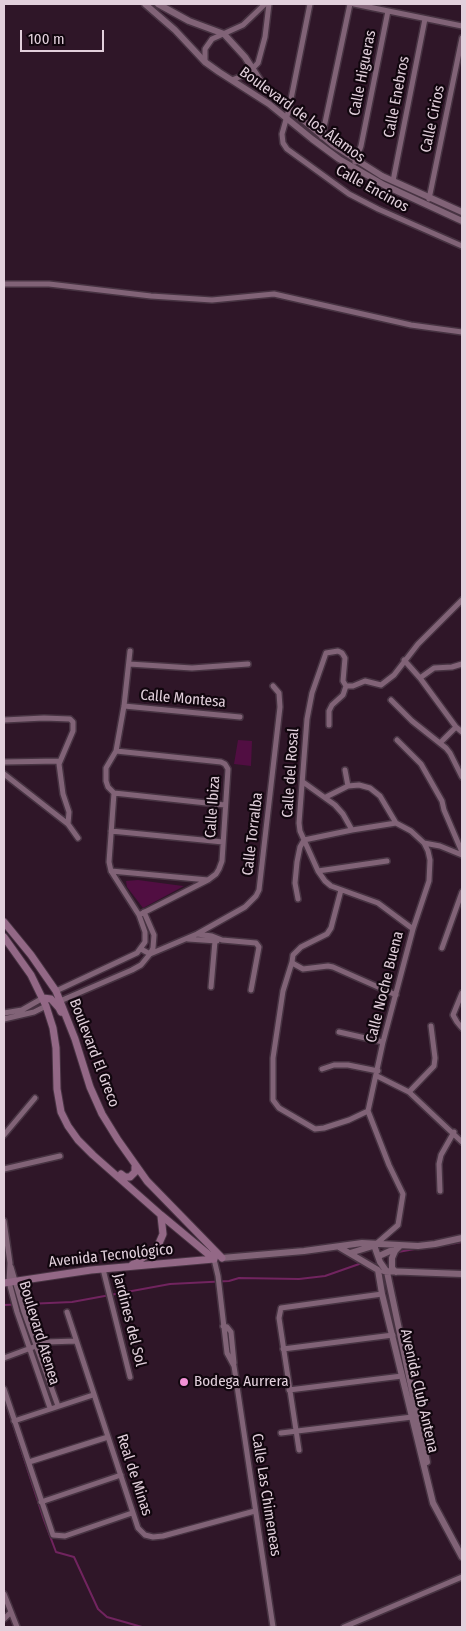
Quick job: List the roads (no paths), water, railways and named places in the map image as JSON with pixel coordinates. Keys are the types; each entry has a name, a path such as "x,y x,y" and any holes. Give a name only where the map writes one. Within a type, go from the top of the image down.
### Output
{"main road":[{"name":"Boulevard El Greco","path":"4,922 22,942 56,991 75,1039 90,1087 102,1114 135,1167 218,1259"},
{"name":"Boulevard El Greco","path":"4,937 47,1001 56,1048 57,1089 61,1112 68,1126 78,1140 159,1213 218,1259"},
{"path":"44,973 47,1001 59,1008 75,1039"},
{"path":"104,1164 110,1165 127,1178 134,1174 135,1167"},
{"path":"129,1267 157,1248 163,1234 159,1213 167,1202"},
{"name":"Avenida Tecnológico","path":"9,1282 103,1269 218,1259"}],"street":[{"name":"Boulevard de los Álamos","path":"145,4 175,30 205,62 256,94 352,168 462,221"},
{"name":"Boulevard de los Álamos","path":"158,4 189,21 224,34 245,57 265,88 322,137 356,160 393,181 462,212"},
{"path":"205,62 207,46 212,39 248,22 267,4"},
{"path":"232,80 242,77 258,63 262,48 267,4"},
{"name":"Calle Encinos","path":"310,4 289,109 282,134 282,143 287,149 349,194 378,209 462,246"},
{"path":"322,137 352,4 462,26"},
{"name":"Calle Higueras","path":"352,168 360,146 388,11"},
{"name":"Calle Enebros","path":"393,181 425,19"},
{"name":"Calle Cirios","path":"427,205 462,38"},
{"path":"4,284 49,284 151,296 212,300 274,294 412,325 462,332"},
{"path":"329,724 329,711 332,705 343,695 346,686 353,686 365,681 381,686 394,675 418,644 462,600"},
{"path":"130,651 124,706 116,750 106,768 105,775 108,787 114,793 225,805"},
{"name":"Calle del Rosal","path":"346,686 343,681 345,658 342,653 338,651 326,653 310,701 307,718 300,831 318,871 325,881 331,886 378,903 412,929"},
{"path":"404,660 420,678 456,727 462,732"},
{"path":"129,664 192,668 248,664"},
{"path":"420,678 434,668 452,667 462,664"},
{"name":"Calle Torralba","path":"60,1001 132,970 150,954 197,934 245,907 256,896 259,890 280,707 279,693 273,686"},
{"path":"391,700 412,721 450,753 462,777"},
{"name":"Calle Montesa","path":"124,706 240,717"},
{"path":"4,720 44,718 70,720 74,725 59,761 63,794 69,812 68,824"},
{"path":"440,743 456,727"},
{"path":"397,740 421,764 442,801 462,853"},
{"name":"Calle Ibiza","path":"116,750 223,762 228,769 222,861 219,869 208,880 142,914"},
{"path":"4,762 59,761"},
{"path":"345,770 348,786"},
{"path":"4,774 68,824 78,838"},
{"path":"303,782 326,797 343,814 352,830"},
{"path":"326,797 348,786 359,785 370,788 380,796 396,822 412,831 424,843 462,853"},
{"path":"114,793 109,862 112,871 154,935 153,948 150,954 141,949"},
{"path":"298,899 295,882 297,862 300,846 304,840 396,822"},
{"path":"111,831 223,842"},
{"name":"Calle Noche Buena","path":"368,1111 383,1042 412,929 429,881 430,860 424,843"},
{"path":"318,871 387,861"},
{"path":"112,871 208,880"},
{"path":"341,890 331,928 327,934 292,955 292,962 283,991 273,1058 273,1100 279,1108 311,1127 320,1129 349,1120 368,1111 403,1194 398,1225 374,1245 350,1253"},
{"path":"442,948 462,892"},
{"path":"56,991 137,953 145,942 142,914"},
{"path":"197,934 212,936 222,940"},
{"path":"185,939 255,943 258,946 251,990"},
{"path":"211,987 215,941"},
{"path":"292,962 303,969 333,967 396,995"},
{"path":"462,993 453,1015 462,1028"},
{"path":"4,1013 22,1010 47,1001"},
{"path":"4,1019 34,1012 47,1001"},
{"path":"409,1092 434,1066 435,1058 431,1026"},
{"path":"339,1032 383,1042"},
{"path":"322,1069 334,1065 348,1065 377,1073 409,1092 454,1132 462,1142"},
{"path":"4,1135 35,1098"},
{"path":"440,1191 439,1164 441,1155 454,1132"},
{"path":"4,1170 60,1156"},
{"name":"Boulevard Atenea","path":"4,1221 10,1263 9,1282 17,1312 50,1408"},
{"path":"378,1270 380,1259 390,1250 462,1238"},
{"path":"218,1259 362,1243 397,1248"},
{"name":"Avenida Club Antena","path":"374,1245 387,1272 436,1502 462,1550"},
{"path":"339,1247 378,1270 387,1272 462,1274"},
{"path":"396,1272 391,1265 397,1248"},
{"name":"Calle Las Chimeneas","path":"218,1259 219,1287 227,1353 234,1366 274,1627"},
{"name":"Jardines del Sol","path":"103,1269 130,1377"},
{"name":"Avenida Club Antena","path":"378,1270 382,1294 433,1503 462,1557"},
{"name":"Boulevard Atenea","path":"9,1282 21,1301 58,1406"},
{"path":"299,1450 279,1318 281,1308 382,1294"},
{"name":"Real de Minas","path":"67,1312 138,1528 145,1535 153,1537 255,1511"},
{"path":"283,1349 393,1335"},
{"path":"4,1358 29,1347 51,1341 76,1341"},
{"path":"289,1390 402,1376"},
{"path":"4,1389 53,1535 66,1536 132,1513"},
{"path":"14,1421 93,1395"},
{"path":"281,1433 412,1417"},
{"path":"29,1462 108,1436"},
{"path":"41,1502 121,1475"},
{"path":"344,1627 462,1577"},
{"path":"4,1594 17,1627"},
{"path":"4,1619 11,1612"}],"waterway":[{"path":"445,1245 462,1242"},
{"path":"398,1252 415,1249"},
{"path":"4,1305 72,1302 170,1284 229,1281 239,1278 299,1279 325,1276 362,1263"},
{"path":"4,1397 56,1552 74,1557 98,1609 107,1617 142,1627"}],"place":[{"name":"Bodega Aurrera","path":"184,1382"}]}
